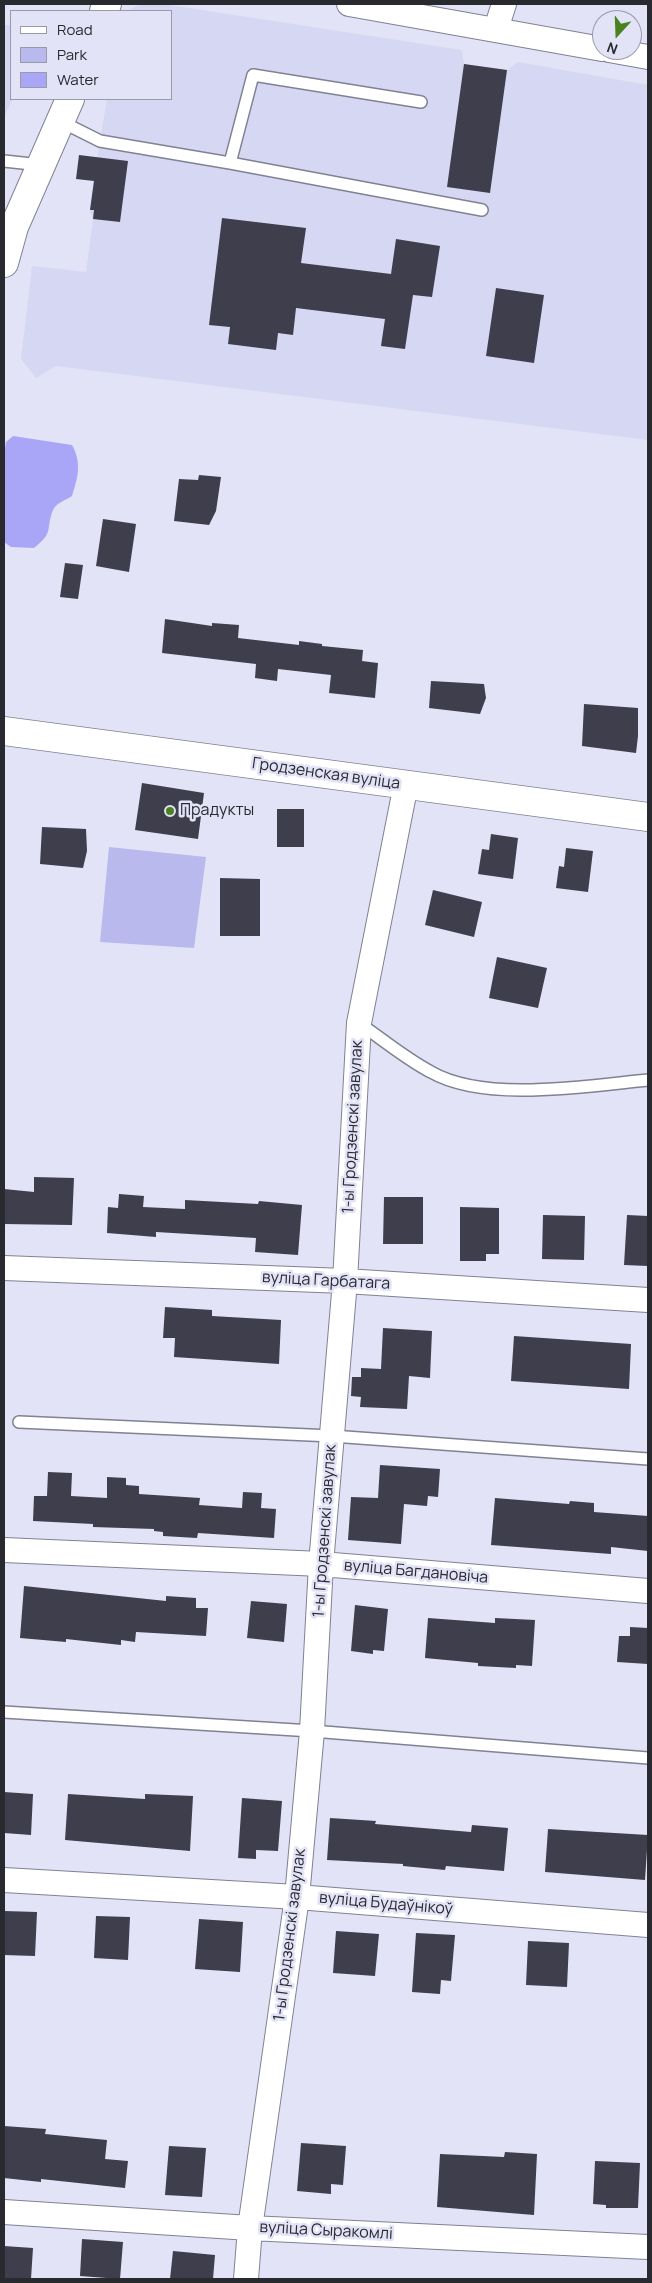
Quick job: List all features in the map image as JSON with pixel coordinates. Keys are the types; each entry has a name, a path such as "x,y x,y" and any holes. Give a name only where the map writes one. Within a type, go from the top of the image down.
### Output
{"street":[{"path":"349,4 592,47"},
{"path":"496,29 504,4"},
{"path":"4,263 14,227 65,110"},
{"name":"Гродзенская вуліца","path":"4,731 648,816"},
{"name":"1-ы Гродзенскі завулак","path":"246,2279 250,2228 298,1897 312,1731 321,1564 345,1281 359,1023 406,784"},
{"name":"вуліца Гарбатага","path":"4,1268 345,1281 648,1300"},
{"name":"вуліца Багдановіча","path":"4,1550 321,1564 648,1591"},
{"name":"вуліца Будаўнікоў","path":"4,1880 298,1897 648,1925"},
{"name":"вуліца Сыракомлі","path":"4,2212 250,2228 648,2247"}],"lane":[{"path":"230,163 253,75 421,102"},
{"path":"65,110 100,141 482,210"},
{"path":"4,160 41,165"},
{"path":"359,1023 431,1073 454,1082 498,1090 648,1080"},
{"path":"19,1422 332,1436 648,1459"},
{"path":"4,1712 312,1731 648,1758"}],"shaded area":[{"path":"163,4 462,50 464,64 507,70 518,62 648,85 648,440 56,366 36,378 21,359 32,266 86,272 93,220 90,210 93,181 107,100 172,100 172,10 130,10 136,6"},
{"path":"4,25 10,25 10,100 12,100 4,117"}],"green space":[{"path":"109,847 206,857 194,948 100,942"}],"water":[{"path":"13,436 72,445 77,458 77,476 72,496 54,508 45,538 34,548 11,547 4,542 4,455 6,442"}],"building":[{"path":"464,64 507,70 490,193 447,187"},
{"path":"79,155 128,161 120,222 93,219 94,210 90,210 94,181 76,179"},
{"path":"222,218 306,228 301,263 391,274 396,239 440,246 432,297 413,295 405,349 381,346 385,319 296,308 293,335 278,333 276,350 228,344 230,327 209,325"},
{"path":"496,288 544,295 534,363 486,356"},
{"path":"199,475 221,477 216,511 209,525 174,521 179,479 198,480"},
{"path":"103,519 136,524 129,572 96,566"},
{"path":"65,563 83,565 78,599 60,597"},
{"path":"165,619 212,626 212,623 239,625 238,638 299,645 299,641 322,644 322,646 363,650 362,661 378,663 375,698 329,693 331,675 278,669 277,681 255,678 256,664 162,653"},
{"path":"431,681 484,684 486,698 480,714 429,708"},
{"path":"584,704 638,708 636,753 582,746"},
{"name":"Прадукты","path":"142,783 204,793 198,839 135,830"},
{"path":"277,809 304,809 304,847 277,847"},
{"path":"42,827 86,829 87,851 83,868 40,864"},
{"path":"491,834 518,838 513,879 478,874 482,849 489,850"},
{"path":"566,848 593,851 588,892 556,888 559,866 564,867"},
{"path":"220,878 260,879 260,936 220,936"},
{"path":"433,890 482,902 474,937 425,925"},
{"path":"497,957 547,968 538,1008 489,998"},
{"path":"34,1177 74,1178 72,1225 4,1224 4,1189 34,1192"},
{"path":"119,1194 144,1196 143,1207 185,1209 185,1200 258,1204 259,1201 302,1205 298,1255 255,1252 256,1238 156,1232 156,1237 107,1233 108,1207 118,1208"},
{"path":"384,1197 423,1197 423,1244 383,1244"},
{"path":"460,1207 499,1208 499,1254 486,1254 486,1261 460,1261"},
{"path":"543,1215 585,1216 584,1260 542,1259"},
{"path":"627,1215 648,1216 648,1266 624,1265"},
{"path":"165,1307 212,1310 212,1316 281,1320 279,1364 174,1357 175,1338 163,1338"},
{"path":"383,1328 432,1331 430,1378 409,1376 407,1409 360,1407 361,1397 351,1396 352,1377 361,1377 361,1368 381,1369"},
{"path":"514,1336 631,1344 629,1389 511,1381"},
{"path":"380,1465 440,1469 438,1497 428,1496 427,1506 404,1504 401,1544 348,1540 351,1497 378,1498"},
{"path":"48,1472 72,1473 71,1496 107,1498 107,1477 126,1478 126,1485 139,1486 139,1494 200,1498 199,1505 242,1508 243,1492 262,1493 261,1508 276,1509 274,1538 198,1533 197,1538 163,1536 163,1532 154,1531 154,1529 93,1527 93,1524 33,1521 34,1496 47,1496"},
{"path":"495,1498 569,1504 570,1501 594,1503 594,1512 648,1516 648,1551 611,1547 611,1554 491,1545"},
{"path":"24,1586 166,1601 166,1596 196,1598 196,1608 208,1608 206,1636 136,1632 135,1642 121,1640 121,1645 66,1639 66,1642 20,1638"},
{"path":"251,1601 287,1604 284,1642 247,1638"},
{"path":"355,1605 388,1609 384,1651 373,1650 373,1654 351,1651"},
{"path":"428,1618 495,1623 495,1618 535,1620 532,1666 516,1665 516,1668 478,1666 478,1663 425,1658"},
{"path":"630,1627 648,1628 648,1664 617,1662 619,1636 630,1636"},
{"path":"4,1792 33,1794 31,1835 4,1833"},
{"path":"68,1794 145,1799 145,1794 193,1796 190,1851 65,1840"},
{"path":"242,1798 282,1801 278,1851 256,1850 256,1859 238,1858"},
{"path":"330,1818 376,1821 375,1824 471,1832 472,1825 508,1828 504,1871 446,1866 445,1870 403,1866 403,1864 327,1860"},
{"path":"548,1829 648,1835 645,1880 545,1872"},
{"path":"4,1911 37,1912 35,1956 4,1955"},
{"path":"96,1916 130,1917 128,1960 94,1958"},
{"path":"199,1919 243,1922 240,1972 195,1969"},
{"path":"336,1931 379,1934 375,1976 333,1973"},
{"path":"416,1933 455,1935 451,1981 441,1980 440,1994 412,1992"},
{"path":"528,1941 569,1943 567,1987 526,1985"},
{"path":"4,2126 46,2129 45,2134 107,2140 105,2159 128,2161 125,2188 41,2179 41,2182 4,2178"},
{"path":"301,2143 346,2146 343,2185 331,2184 331,2194 297,2191"},
{"path":"169,2146 206,2148 202,2197 165,2195"},
{"path":"505,2152 537,2154 534,2215 437,2207 440,2154 504,2157"},
{"path":"595,2161 640,2163 638,2208 606,2208 606,2205 593,2204"},
{"path":"82,2239 123,2242 120,2279 80,2276"},
{"path":"4,2246 33,2248 31,2279 4,2278"},
{"path":"173,2251 215,2255 213,2279 170,2279"}],"place":[{"name":"Прадукты","path":"170,811"}]}
